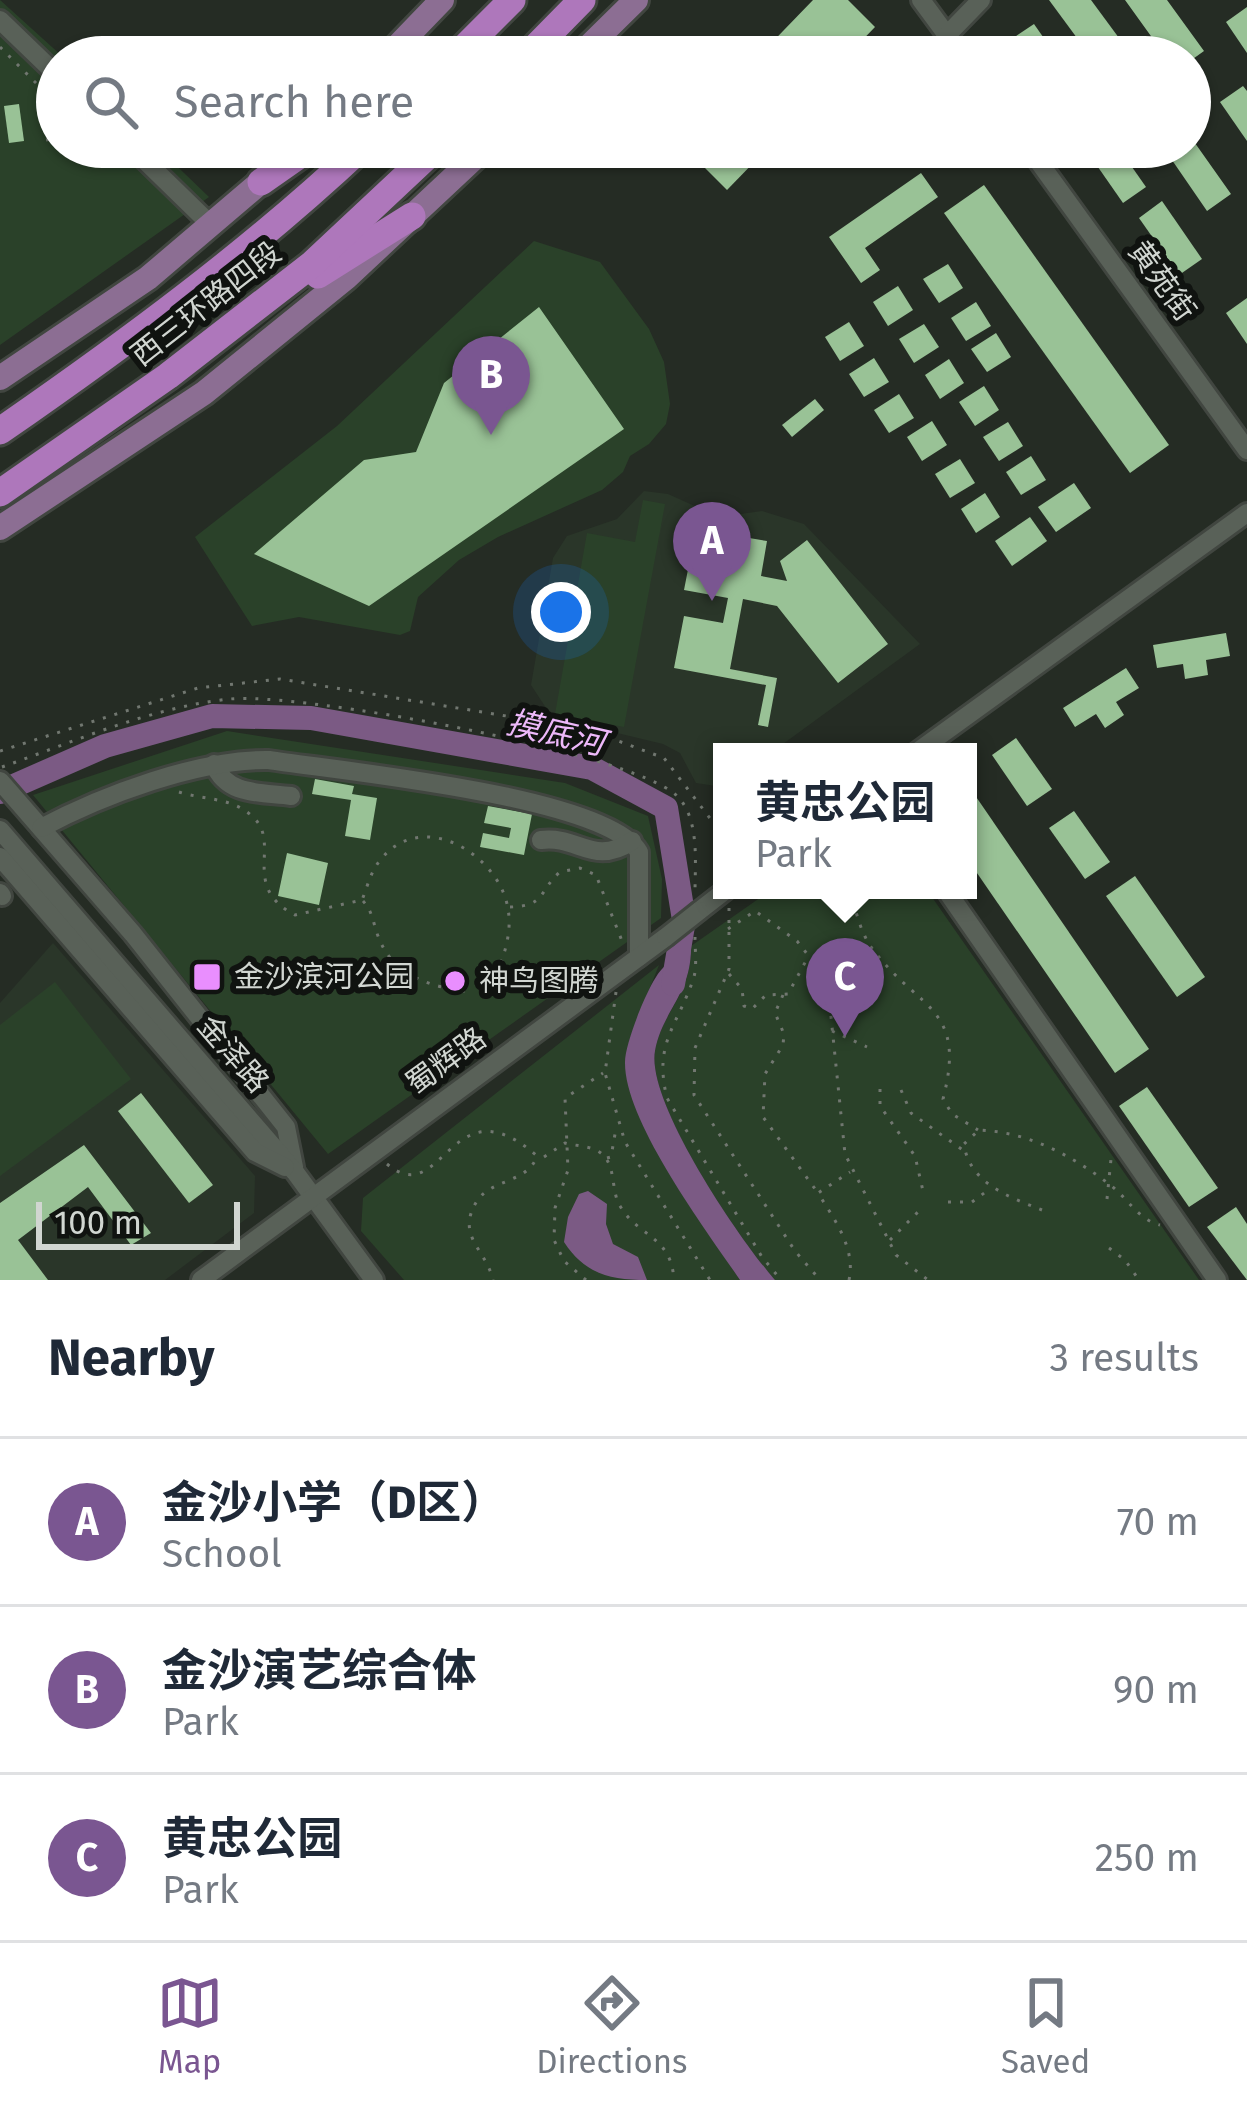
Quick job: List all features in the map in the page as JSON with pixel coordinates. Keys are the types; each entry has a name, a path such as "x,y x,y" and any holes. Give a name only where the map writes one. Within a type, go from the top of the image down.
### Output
{"highway":[{"path":"476,36 512,0"},
{"path":"547,36 582,0"},
{"path":"470,36 491,21"},
{"path":"261,182 281,168"},
{"name":"西三环路四段","path":"0,431 135,338 262,238 339,168"},
{"name":"西三环路四段","path":"0,493 168,376 310,265 414,168"},
{"path":"222,334 412,216"}],"main road":[{"path":"407,36 442,0"},
{"path":"599,36 636,0"},
{"path":"0,378 148,278 277,168"},
{"path":"0,528 204,393 346,278 463,168"}],"street":[{"path":"921,0 947,35 981,0"},
{"path":"0,20 36,55"},
{"path":"153,168 211,225"},
{"name":"黄苑街","path":"1043,168 1247,450"},
{"path":"929,743 1247,513"},
{"path":"41,828 214,764 269,760 529,801 599,821 632,841 639,852 629,964"},
{"path":"214,764 225,783 237,790 291,796"},
{"path":"0,782 133,934 286,1127 295,1172"},
{"name":"金泽路","path":"0,830 295,1172 374,1280"},
{"path":"541,840 593,853 622,848 632,841"},
{"path":"0,857 255,1152 295,1172"},
{"name":"蜀辉路","path":"200,1280 717,899"},
{"path":"952,899 1217,1280"}],"path":[{"path":"0,47 36,83"},
{"path":"0,752 198,688 280,679 586,729 664,758 713,822"},
{"path":"0,767 164,710 256,697 584,756 648,779 680,797 693,831 695,973 664,1042 660,1071 692,1145 781,1280"},
{"path":"168,778 172,789 184,795 211,797 251,815 262,828 263,882 269,896 284,910 295,915 362,900"},
{"path":"362,900 384,854 405,841 449,840 481,860 497,878 508,908 506,951 497,973"},
{"path":"508,908 543,898 560,872 588,870 596,875 629,964 605,1072 626,1142 710,1280"},
{"path":"728,899 728,973 694,1048 694,1095 794,1251 820,1280"},
{"path":"853,899 872,949 943,1024 951,1062 943,1099 952,1114 980,1130 1018,1133 1109,1184 1148,1222 1176,1222"},
{"path":"362,900 386,953 400,967 418,981 470,992"},
{"path":"728,929 755,911 797,941 819,972 830,997 838,1112 852,1171 896,1255 928,1280"},
{"path":"819,972 872,949"},
{"path":"809,956 775,1012 783,1045 765,1074 763,1117 845,1239 851,1263 849,1280"},
{"path":"728,973 742,989 744,1006 752,1009 766,995 783,995"},
{"path":"832,1031 867,1047"},
{"path":"581,1279 564,1261 554,1240 555,1208 568,1170 565,1098 605,1072"},
{"path":"880,1089 880,1106 915,1156 923,1191"},
{"path":"901,1090 910,1113 965,1152"},
{"path":"382,1158 407,1175 422,1174 455,1142 487,1130 505,1133 540,1157"},
{"path":"980,1130 964,1144 975,1174 1042,1210"},
{"path":"616,1133 608,1158 617,1201 626,1215 670,1253 674,1280"},
{"path":"1107,1199 1116,1137"},
{"path":"565,1142 608,1158"},
{"path":"553,1153 565,1142"},
{"path":"493,1280 489,1264 470,1240 466,1226 471,1210 483,1192 540,1157 566,1153 575,1146"},
{"path":"818,1193 852,1171"},
{"path":"948,1202 972,1202 992,1186"},
{"path":"888,1241 918,1212"},
{"path":"1109,1248 1139,1280"}],"shaded area":[{"path":"644,491 668,494 719,517 762,511 804,524 920,644 784,743 713,743 713,786 696,783 680,753 663,744 563,720 550,714 531,685 553,558 567,536 617,519"},
{"path":"53,943 255,1176 254,1213 165,1280 0,1280 0,1003"},
{"path":"691,946 687,977 655,1051 656,1074 698,1170 775,1280 740,1280 669,1174 628,1086 626,1053 645,999 662,969"},
{"path":"588,1191 607,1204 606,1224 613,1244 638,1257 647,1280 600,1273 564,1242 568,1217 579,1194"}],"green space":[{"path":"0,0 40,36 36,36 36,168 179,168 209,197 0,345"},
{"path":"534,241 600,262 649,329 664,362 670,404 666,424 602,490 459,560 418,597 410,631 400,635 299,617 252,626 195,537 337,426"},
{"path":"643,500 665,504 624,727 555,714 587,533 635,542"},
{"name":"金沙滨河公园","path":"227,731 565,783 648,816 662,879 661,918 328,1154 33,795"},
{"path":"758,899 933,899 1199,1280 775,1280 698,1170 656,1074 655,1051 686,978 691,946"},
{"path":"659,965 625,1063 687,1202 740,1280 404,1280 361,1231 363,1198"},
{"path":"55,982 131,1079 0,1176 0,1025"}],"building":[{"path":"813,0 848,0 875,27 866,36 778,36"},
{"path":"1049,0 1091,0 1118,36 1076,36"},
{"path":"1125,0 1167,0 1193,36 1151,36"},
{"path":"1247,7 1247,53 1226,22"},
{"path":"1034,24 1042,36 1016,36"},
{"path":"1243,86 1247,91 1247,141 1220,102"},
{"path":"19,104 24,141 9,143 4,106"},
{"path":"1211,166 1231,194 1207,211 1177,168"},
{"path":"705,168 748,168 727,190"},
{"path":"1099,168 1133,168 1146,187 1123,203"},
{"path":"921,173 938,197 865,248 880,270 861,283 829,237"},
{"path":"984,185 1169,445 1130,473 944,213"},
{"path":"1162,201 1202,259 1179,275 1139,218"},
{"path":"948,264 963,288 939,303 923,279"},
{"path":"898,286 913,310 888,326 873,302"},
{"path":"1247,298 1247,344 1226,313"},
{"path":"976,302 991,326 966,341 951,318"},
{"path":"539,307 624,429 369,606 254,554 364,460 416,452 444,383"},
{"path":"849,322 864,346 840,361 825,337"},
{"path":"924,324 939,347 914,363 899,339"},
{"path":"996,333 1011,357 987,372 971,349"},
{"path":"874,358 889,382 864,397 849,374"},
{"path":"949,359 964,383 940,399 925,375"},
{"path":"984,386 999,410 975,426 959,402"},
{"path":"899,394 914,418 889,433 874,410"},
{"path":"815,399 824,410 792,437 782,425"},
{"path":"932,421 947,445 922,461 907,437"},
{"path":"1008,422 1023,446 999,461 983,437"},
{"path":"1031,456 1046,480 1021,495 1006,472"},
{"path":"960,459 975,483 950,498 935,474"},
{"path":"1074,483 1091,508 1056,532 1038,507"},
{"path":"985,493 1000,517 976,533 961,509"},
{"path":"1030,517 1047,541 1012,566 995,541"},
{"path":"714,532 767,541 761,576 787,581 780,561 807,540 888,644 838,683 777,606 743,599 730,669 777,678 768,727 758,725 766,685 674,668 684,616 723,623 728,598 684,590 692,549"},
{"path":"1226,633 1230,656 1206,660 1208,675 1185,679 1183,664 1157,668 1153,645"},
{"path":"1126,668 1139,688 1116,702 1124,715 1105,728 1096,714 1075,727 1063,708"},
{"path":"1016,738 1052,789 1027,806 992,755"},
{"path":"315,779 354,786 352,794 377,798 370,840 345,836 351,800 312,794"},
{"path":"977,798 1149,1049 1115,1073 977,873"},
{"path":"488,806 532,814 524,855 480,847 483,833 509,838 511,828 484,823"},
{"path":"1074,811 1110,862 1085,879 1049,828"},
{"path":"287,853 328,863 319,905 278,896"},
{"path":"1135,876 1205,977 1177,997 1106,896"},
{"path":"1147,1087 1218,1188 1189,1207 1119,1106"},
{"path":"141,1093 213,1185 189,1203 118,1111"},
{"path":"84,1145 151,1233 131,1245 88,1187 18,1240 48,1280 0,1280 0,1203"},
{"path":"1236,1207 1247,1224 1247,1280 1207,1227"}],"waterway":[{"name":"摸底河","path":"0,792 105,746 212,716 311,718 592,768 666,808 684,920 673,984"}],"place":[{"name":"金沙演艺综合体","path":"491,435"},
{"name":"金沙小学（D区）","path":"712,601"},
{"name":"金沙滨河公园","path":"207,977"},
{"name":"神鸟图腾","path":"455,981"},
{"name":"黄忠公园","path":"845,1037"}]}
